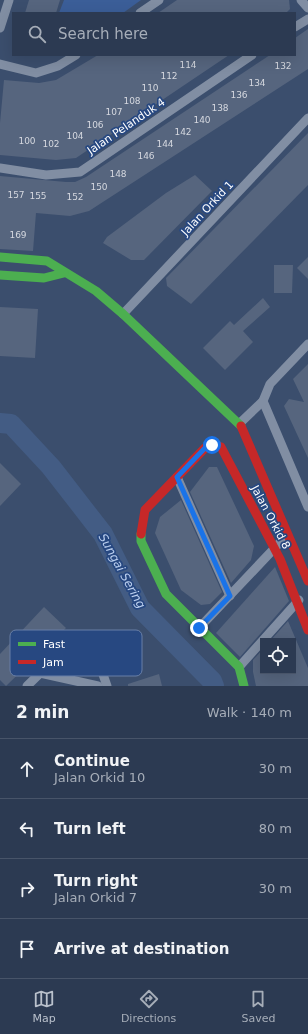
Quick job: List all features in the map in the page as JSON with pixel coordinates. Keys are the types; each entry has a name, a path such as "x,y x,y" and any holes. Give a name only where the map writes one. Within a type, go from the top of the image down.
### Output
{"street":[{"path":"0,28 9,0"},
{"path":"142,12 160,0"},
{"path":"301,0 308,8"},
{"path":"296,26 308,19"},
{"path":"0,64 36,73 58,66 74,56"},
{"name":"Jalan Pelanduk 4","path":"0,168 46,175 80,172 251,56"},
{"name":"Jalan Orkid 1","path":"123,314 308,118"},
{"path":"0,257 47,261 96,292 123,314 240,423 308,581"},
{"path":"0,275 44,278 64,273"},
{"path":"240,423 263,401 270,384 308,344"},
{"path":"263,401 308,507"},
{"name":"Jalan Orkid 8","path":"177,477 205,448 212,445 221,447 274,548 299,600 308,630"},
{"path":"230,596 177,477 145,510 141,541 166,594 239,667 244,686"},
{"path":"199,628 287,535"},
{"path":"239,667 299,600"},
{"path":"27,686 37,676"},
{"path":"53,676 98,686"},
{"path":"104,676 107,686"}],"shaded area":[{"path":"64,0 141,0 124,12 59,12"}],"building":[{"path":"29,0 60,0 56,12 25,12"},
{"path":"177,0 289,0 290,9 287,12 159,12"},
{"path":"308,29 308,69 89,211 70,216 36,213 33,251 0,249 0,176 66,182 75,182 86,177 268,56 296,56 296,37"},
{"path":"96,56 228,56 76,158 56,160 0,155 0,123 4,80 39,83 56,80"},
{"path":"308,133 308,185 191,304 167,286 166,278"},
{"path":"195,175 212,191 144,260 131,260 103,243 107,237 166,193"},
{"path":"308,257 308,279 297,268"},
{"path":"274,265 293,265 292,293 274,293"},
{"path":"263,298 270,307 243,331 253,342 225,370 203,348 230,321 234,325"},
{"path":"0,307 38,309 35,358 0,356"},
{"path":"308,364 308,458 284,406 289,399 304,402 293,379"},
{"path":"0,463 21,484 0,506"},
{"path":"209,467 217,467 254,546 251,560 231,583 190,492"},
{"path":"181,500 222,592 210,604 201,605 181,590 155,533 160,517"},
{"path":"275,567 289,601 240,657 216,633"},
{"path":"44,607 66,628 64,630 22,630"},
{"path":"288,621 295,638 273,638"},
{"path":"296,640 308,668 308,686 256,686 253,672 253,660 260,652 260,674 296,674"},
{"path":"10,643 10,676 16,676 6,686 0,680 0,654"},
{"path":"159,674 162,686 128,686 128,684"}],"waterway":[{"name":"Sungai Sering","path":"0,423 11,424 51,467 103,534 140,608 212,681 214,686"}],"traffic: fast":[{"path":"0,257 47,261 96,291 123,314 241,426"},
{"path":"0,275 44,278 64,273"},
{"path":"141,534 141,541 166,594 239,667 244,686"}],"traffic: jam":[{"path":"241,426 308,581"},
{"path":"141,534 145,510 205,448 212,445 221,447 280,559 308,630"}],"route":[{"path":"199,628 230,596 177,477 205,448 212,445"}]}
